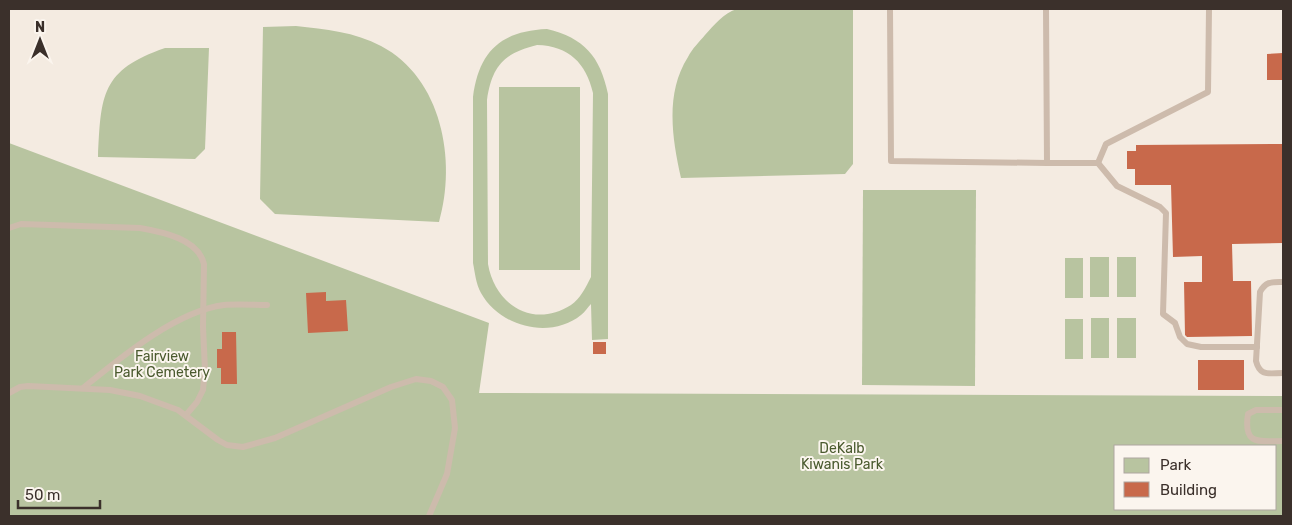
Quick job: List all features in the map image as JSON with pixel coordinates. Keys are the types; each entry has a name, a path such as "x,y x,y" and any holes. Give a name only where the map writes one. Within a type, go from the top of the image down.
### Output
{"lane":[{"path":"890,9 891,161 1098,163"},
{"path":"1046,9 1047,163"},
{"path":"1098,163 1106,144 1208,92 1209,9"},
{"path":"1098,163 1117,186 1160,207 1166,213 1163,314 1175,323 1180,337 1187,344 1201,347 1257,347"},
{"path":"9,228 21,224 140,228 192,245 202,254 204,264 205,370 203,390 197,402 186,416"},
{"path":"1283,282 1270,282 1264,285 1260,292 1257,347 1258,369 1263,373 1283,373"},
{"path":"83,388 136,348 185,318 224,306 267,304"},
{"path":"10,391 28,386 83,388 140,396 158,401 186,416 227,445 243,447 275,438 391,387 416,379 431,381 443,387 452,400 455,428 447,474 430,516"},
{"path":"1283,410 1256,410 1248,414 1247,420 1248,435 1251,439 1256,441 1283,441"}],"green space":[{"path":"737,9 853,9 853,164 845,174 681,178 672,116 676,85 692,51 708,31 724,16"},
{"path":"296,26 340,32 371,41 402,60 418,78 431,100 440,123 445,148 444,198 439,222 275,214 260,199 263,27"},
{"path":"547,29 571,38 580,44 595,59 605,81 608,94 608,339 592,340 591,304 581,315 569,323 541,328 526,326 500,314 489,305 481,293 477,282 473,263 473,97 476,81 481,67 495,46 517,34","holes":["537,45 548,46 567,53 581,65 590,82 593,93 591,277 577,300 571,305 557,312 543,314 530,313 518,309 507,301 492,279 488,264 487,100 492,78 496,70 508,57 526,48"]},
{"path":"165,48 209,48 205,149 195,159 98,157 104,101 116,76 144,56"},
{"path":"499,87 580,87 580,270 499,270"},
{"name":"Fairview Park Cemetery","path":"9,143 489,323 479,393 1283,396 1283,516 9,516"},
{"path":"863,190 976,190 975,386 862,385"},
{"path":"1090,257 1109,257 1109,297 1090,297"},
{"path":"1117,257 1136,257 1136,297 1117,297"},
{"path":"1065,258 1083,258 1083,298 1065,298"},
{"path":"1091,318 1109,318 1109,358 1091,358"},
{"path":"1117,318 1136,318 1136,358 1117,358"},
{"path":"1065,319 1083,319 1083,359 1065,359"}],"building":[{"path":"1283,53 1283,80 1267,80 1267,54"},
{"path":"1283,144 1283,243 1232,244 1233,281 1251,281 1252,336 1187,337 1185,335 1184,282 1202,282 1202,256 1173,257 1171,185 1135,185 1135,169 1127,169 1127,151 1136,151 1136,145"},
{"path":"326,292 326,301 346,300 348,331 308,333 306,293"},
{"path":"222,332 236,332 237,384 221,384 221,368 217,368 217,349 222,349"},
{"path":"593,342 606,342 606,354 593,354"},
{"path":"1198,360 1244,360 1244,390 1198,390"}],"park label":[{"name":"DeKalb Kiwanis Park","path":"842,456"}]}
